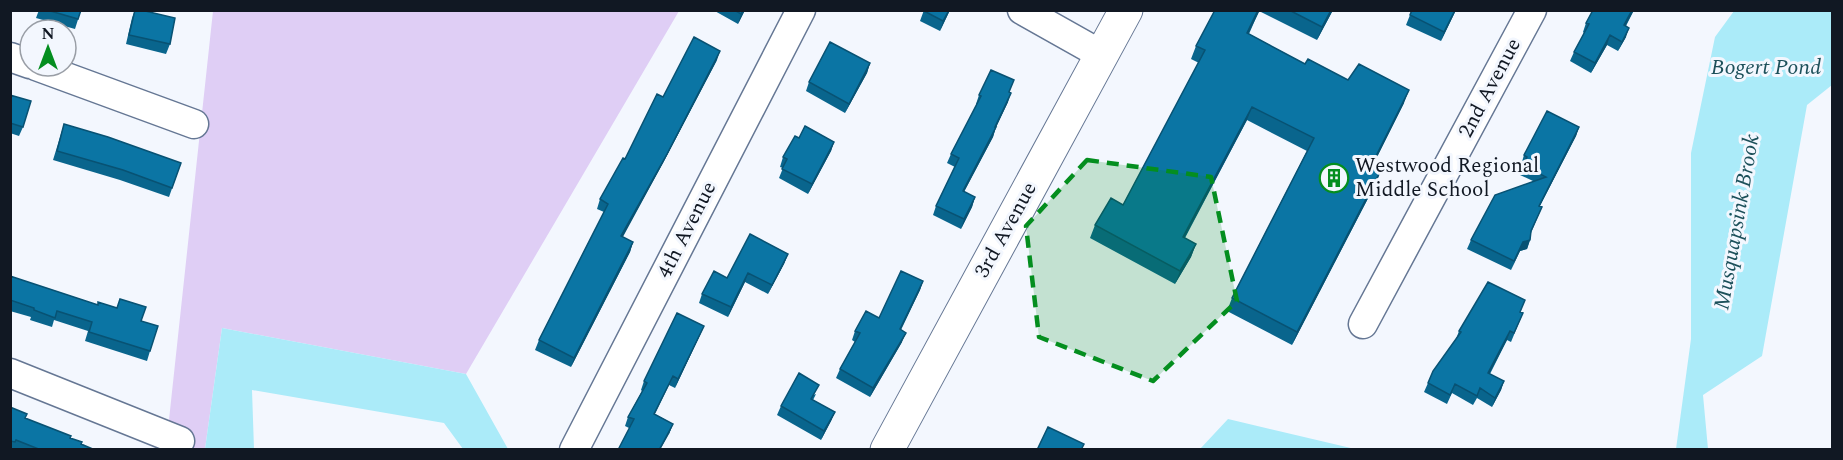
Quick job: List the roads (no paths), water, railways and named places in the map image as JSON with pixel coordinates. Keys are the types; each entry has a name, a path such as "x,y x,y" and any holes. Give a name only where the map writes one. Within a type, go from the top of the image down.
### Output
{"main road":[{"name":"3rd Avenue","path":"887,450 1126,10"}],"street":[{"name":"4th Avenue","path":"574,450 801,10"},
{"path":"1022,10 1102,55"},
{"name":"2nd Avenue","path":"1363,324 1532,10"},
{"path":"69,78 194,124"},
{"path":"10,373 180,441"}],"water":[{"name":"Bogert Pond","path":"1734,11 1832,11 1832,85 1807,105 1762,356 1703,395 1708,449 1676,449 1691,339 1691,153 1715,37"},
{"path":"222,328 466,374 508,449 463,449 444,423 252,390 254,449 205,449"},
{"path":"1228,419 1355,449 1200,449"}],"place":[{"name":"Westwood Regional Middle School","path":"1334,178"}],"water label":[{"name":"Musquapsink Brook","path":"1737,222"}]}
